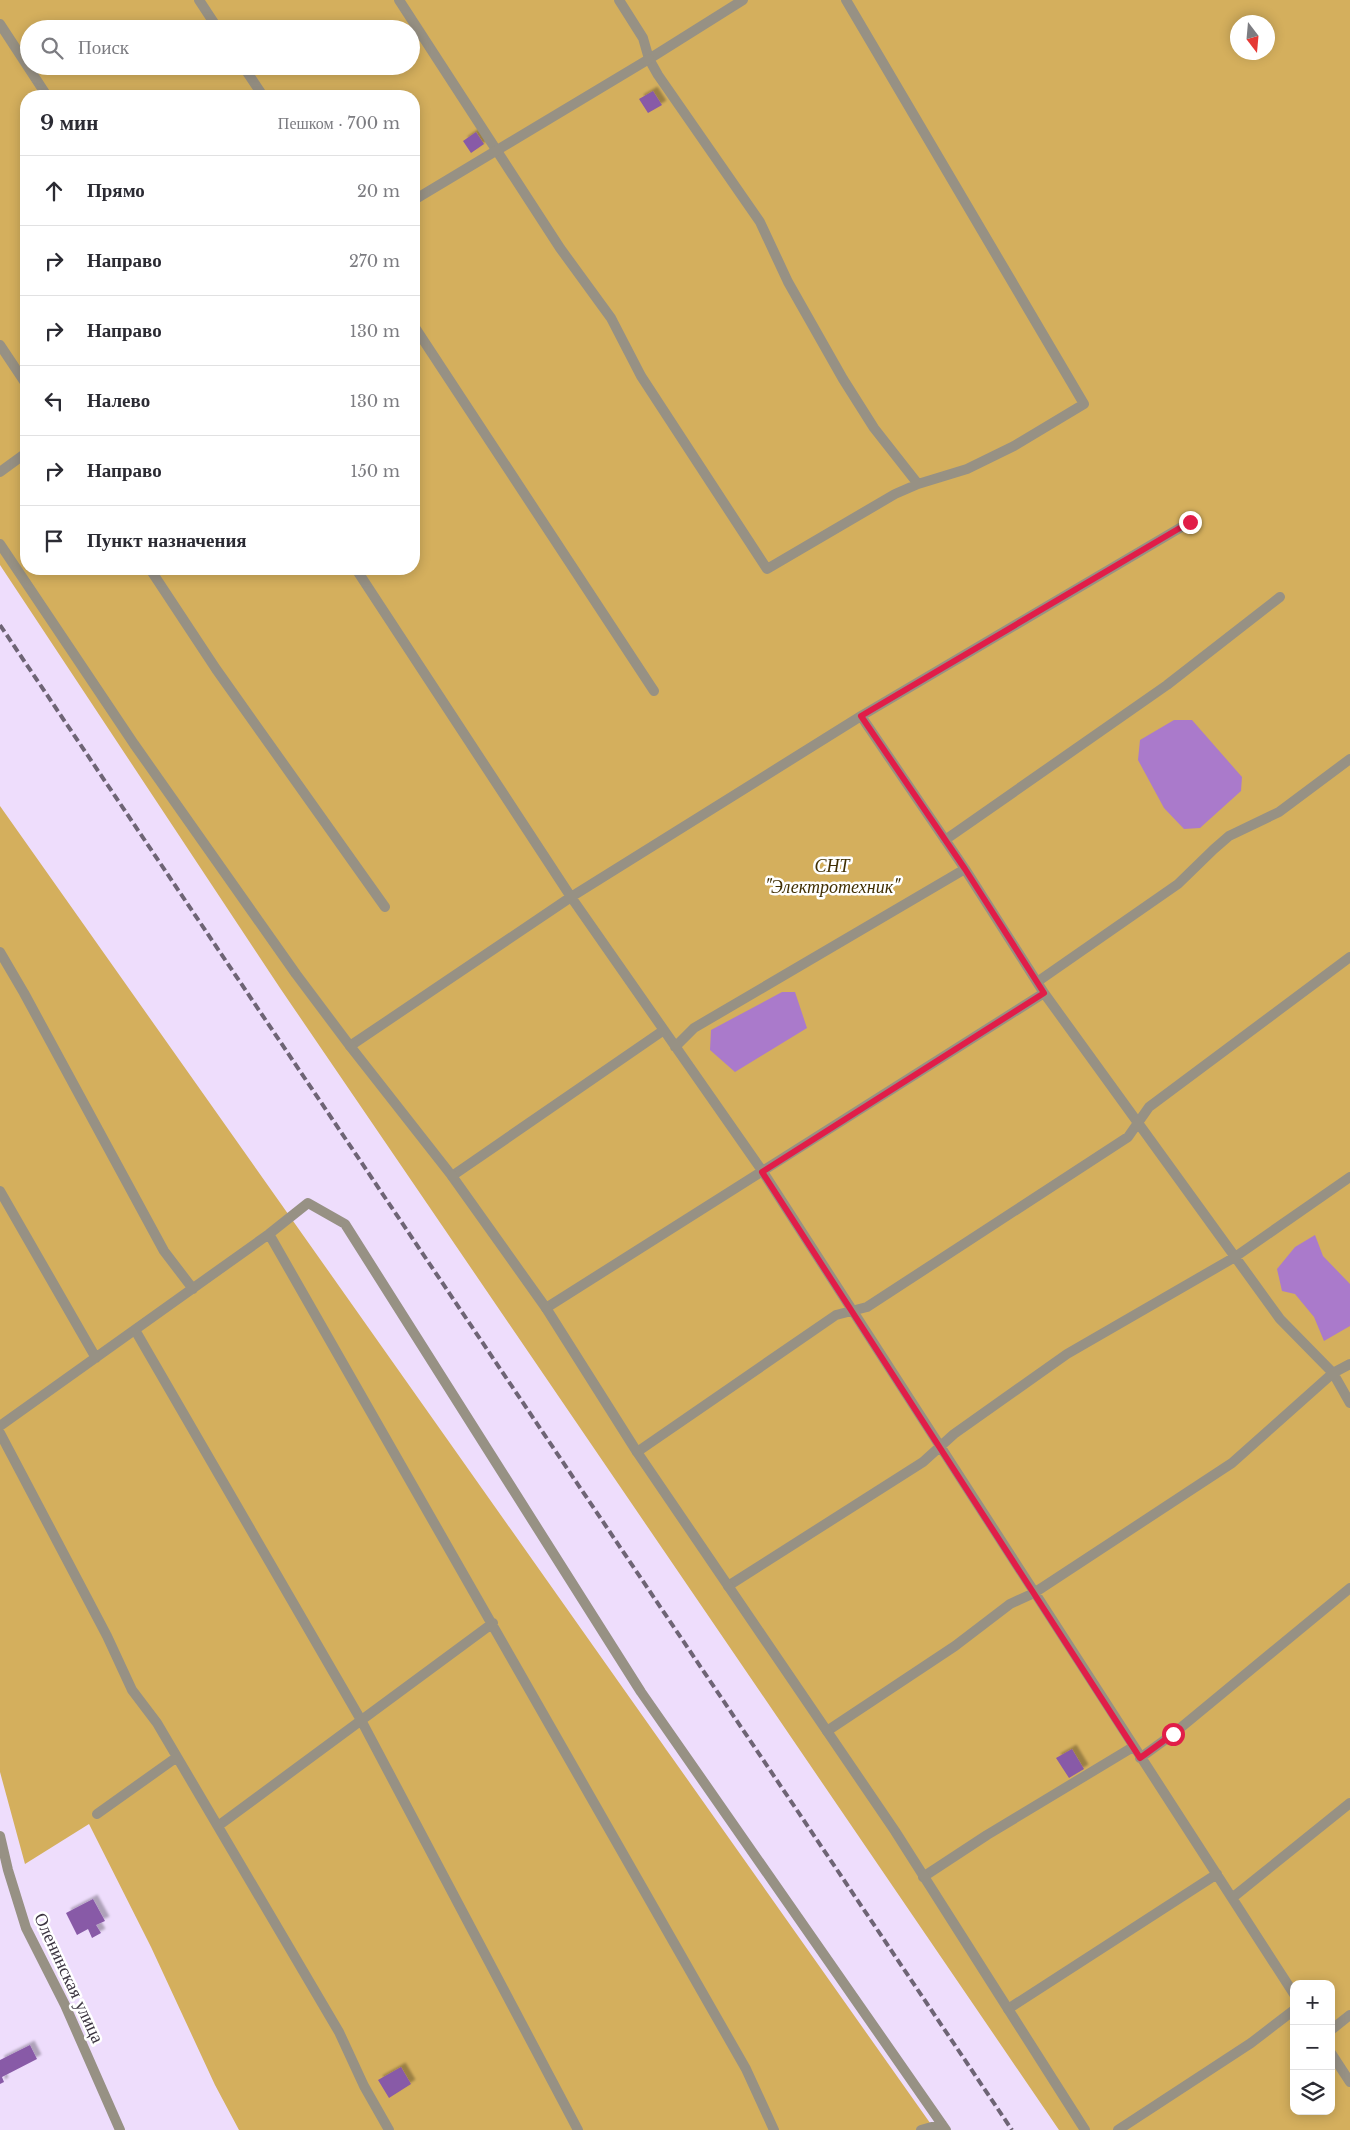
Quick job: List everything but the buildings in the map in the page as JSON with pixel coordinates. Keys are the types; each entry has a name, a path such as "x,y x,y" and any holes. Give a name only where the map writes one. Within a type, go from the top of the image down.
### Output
{"street":[{"path":"200,0 212,20"},
{"path":"399,0 412,20"},
{"path":"619,0 643,38 649,59 658,75 760,222 788,282 842,379 874,428 918,484"},
{"path":"420,196 649,59 743,0"},
{"path":"420,32 498,149 560,248 610,318 641,376 768,569 895,494 918,484 967,469 1014,446 1084,404 846,0"},
{"path":"0,24 20,55"},
{"path":"33,75 43,90"},
{"path":"249,75 259,90"},
{"path":"420,335 654,691"},
{"path":"0,345 20,375"},
{"path":"0,472 20,457"},
{"path":"350,1046 571,897 861,716 1190,522"},
{"path":"0,544 20,574"},
{"path":"21,575 134,744 296,974 452,1176 546,1308 637,1452 895,1831 1085,2130"},
{"path":"154,575 216,669 385,907"},
{"path":"360,575 571,897 762,1172 1290,1988"},
{"path":"945,840 1167,685 1280,597"},
{"path":"861,716 965,869 1044,993 1280,1319 1333,1373 1350,1403"},
{"path":"1037,982 1178,884 1229,836 1279,812 1350,759"},
{"path":"675,1047 694,1028 965,869"},
{"path":"0,952 164,1250 193,1288"},
{"path":"637,1452 836,1315 867,1307 1128,1137 1149,1107 1350,957"},
{"path":"546,1308 1044,993"},
{"path":"452,1176 664,1030"},
{"path":"728,1586 923,1462 954,1434 1067,1354 1235,1257 1350,1177"},
{"path":"0,1191 96,1358"},
{"path":"0,1426 269,1234 308,1203 345,1224 640,1692 944,2127 921,2130"},
{"path":"269,1234 493,1623 746,2069 774,2130"},
{"path":"135,1330 361,1720 578,2130"},
{"path":"827,1731 955,1646 1010,1604 1034,1593 1232,1463 1333,1373 1350,1364"},
{"path":"0,1433 107,1636 132,1690 157,1723 339,2032 364,2086 389,2130"},
{"path":"1140,1758 1173,1734 1350,1588"},
{"path":"218,1826 493,1623"},
{"path":"923,1877 987,1835 1133,1747"},
{"path":"97,1814 177,1757"},
{"path":"1232,1898 1350,1803"},
{"name":"Оленинская улица","path":"0,1836 8,1870 26,1928 64,2005 120,2130"},
{"path":"1008,2009 1217,1874"},
{"path":"1118,2130 1251,2043 1290,2013"},
{"path":"1335,2027 1350,2015"},
{"path":"1335,2059 1350,2082"}],"green space":[{"name":"СНТ \"Электротехник\"","path":"0,0 1350,0 1350,2130 1059,2130 280,988 0,565"},
{"path":"0,806 935,2130 239,2130 215,2085 151,1947 89,1824 25,1864 0,1772"}],"shaded area":[{"path":"1174,720 1192,720 1242,777 1241,791 1200,828 1184,829 1164,808 1138,760 1140,740"},
{"path":"782,992 795,992 807,1028 735,1072 710,1050 711,1030"},
{"path":"1315,1235 1323,1256 1350,1284 1350,1326 1324,1341 1314,1317 1295,1294 1282,1291 1277,1269 1295,1247"}],"railway":[{"path":"0,625 1012,2130"}],"route":[{"path":"1173,1734 1140,1758 762,1172 1044,993 965,869 861,716 1190,522"}]}
